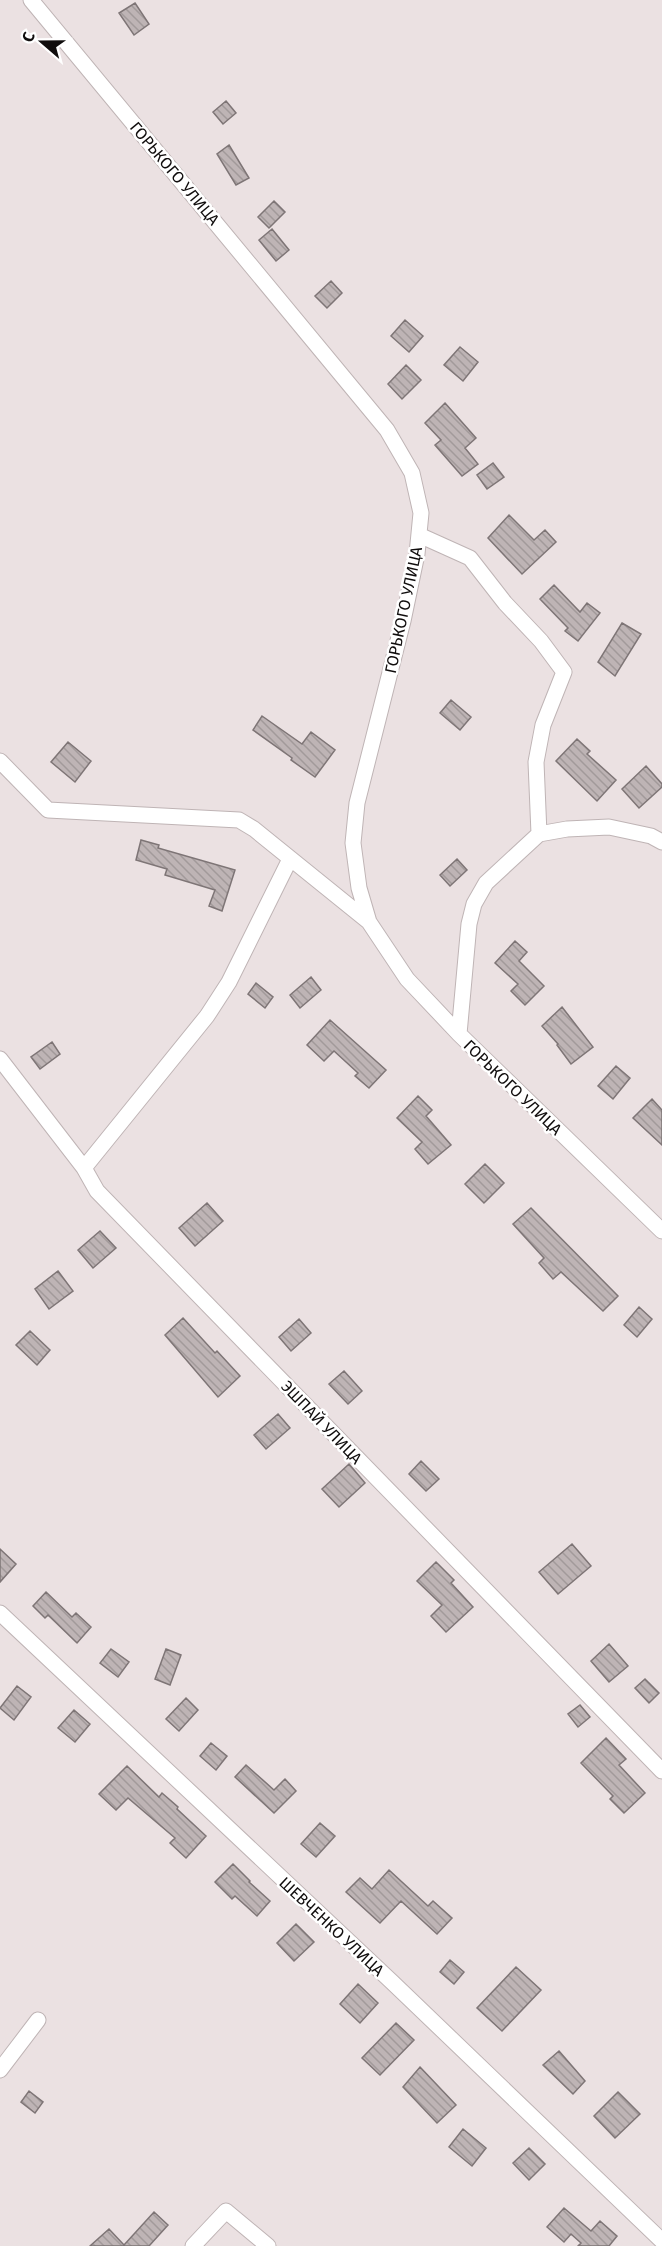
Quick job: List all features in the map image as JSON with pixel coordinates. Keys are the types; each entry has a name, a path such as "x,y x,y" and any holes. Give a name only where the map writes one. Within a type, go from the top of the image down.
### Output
{"street":[{"name":"ГОРЬКОГО УЛИЦА","path":"31,0 387,430 412,473 421,513 417,554 403,621 357,802 353,843 359,888 369,922 407,979 459,1034 662,1231"},
{"path":"419,535 470,558 505,603 541,641 564,672 543,725 536,762 539,834"},
{"path":"0,761 48,810 239,820 254,829 369,922"},
{"path":"459,1034 469,924 474,904 486,883 539,834 567,829 609,827 651,836 662,842"},
{"path":"84,1168 207,1016 229,982 290,859"},
{"name":"ЭШПАЙ УЛИЦА","path":"0,1059 84,1168 97,1191 662,1771"},
{"name":"ШЕВЧЕНКО УЛИЦА","path":"0,1613 392,1982 662,2241"},
{"path":"0,2070 39,2019"},
{"path":"193,2246 226,2211 268,2246"}],"building":[{"path":"135,3 149,24 134,35 119,13"},
{"path":"226,101 236,113 223,124 213,112"},
{"path":"229,145 249,178 236,185 217,154"},
{"path":"274,201 285,212 269,228 258,217"},
{"path":"272,229 289,250 276,261 259,240"},
{"path":"331,281 342,293 327,308 315,296"},
{"path":"405,320 423,336 409,352 391,336"},
{"path":"460,347 478,362 463,381 444,365"},
{"path":"406,365 421,380 402,399 388,384"},
{"path":"445,403 476,438 465,448 478,464 462,476 435,445 441,440 425,423"},
{"path":"493,463 504,477 487,489 477,475"},
{"path":"509,515 534,540 545,530 556,542 522,574 488,538"},
{"path":"554,585 580,612 587,603 600,613 578,641 565,631 568,628 540,599"},
{"path":"622,623 641,634 615,676 598,662"},
{"path":"451,700 471,717 460,730 440,713"},
{"path":"262,716 302,744 311,732 335,750 315,777 253,730"},
{"path":"577,739 590,751 587,754 616,780 597,801 556,761"},
{"path":"68,742 91,761 75,782 51,762"},
{"path":"646,766 662,784 662,787 639,808 622,789"},
{"path":"141,840 159,845 158,848 235,870 222,911 209,906 215,890 165,875 167,869 136,860"},
{"path":"457,859 467,870 450,886 440,875"},
{"path":"515,941 527,952 519,961 544,986 525,1005 511,991 518,984 495,963"},
{"path":"311,977 321,990 300,1008 290,995"},
{"path":"256,983 273,997 265,1008 248,994"},
{"path":"562,1007 593,1047 571,1064 542,1026"},
{"path":"330,1020 386,1070 369,1088 355,1076 358,1073 334,1051 324,1061 307,1045"},
{"path":"52,1042 60,1054 40,1069 31,1057"},
{"path":"616,1066 630,1078 613,1099 598,1086"},
{"path":"418,1096 432,1110 426,1116 451,1145 428,1164 415,1149 422,1142 397,1118"},
{"path":"652,1099 662,1110 662,1145 633,1118"},
{"path":"485,1164 504,1183 484,1203 465,1184"},
{"path":"207,1203 223,1221 195,1246 179,1228"},
{"path":"531,1208 618,1296 603,1311 561,1272 553,1279 539,1263 544,1258 513,1224"},
{"path":"100,1231 116,1248 93,1268 78,1250"},
{"path":"58,1271 73,1291 49,1309 35,1289"},
{"path":"639,1307 652,1319 637,1337 624,1325"},
{"path":"183,1318 240,1376 218,1397 165,1335"},
{"path":"299,1319 311,1333 291,1351 279,1337"},
{"path":"30,1331 50,1350 37,1365 16,1345"},
{"path":"344,1371 362,1391 348,1404 329,1384"},
{"path":"278,1414 290,1428 266,1449 254,1435"},
{"path":"421,1461 439,1479 426,1491 409,1474"},
{"path":"349,1464 365,1483 339,1507 322,1489"},
{"path":"572,1544 591,1566 558,1594 539,1572"},
{"path":"0,1549 16,1564 0,1582"},
{"path":"436,1562 454,1580 451,1583 473,1607 446,1632 431,1616 442,1605 417,1581"},
{"path":"46,1592 72,1617 76,1613 91,1627 77,1643 48,1615 45,1618 33,1606"},
{"path":"609,1644 628,1666 609,1682 591,1661"},
{"path":"111,1649 129,1662 118,1677 100,1663"},
{"path":"166,1649 181,1655 170,1685 155,1679"},
{"path":"645,1679 659,1693 649,1703 635,1688"},
{"path":"17,1686 31,1697 14,1720 0,1708"},
{"path":"186,1698 198,1710 179,1731 166,1719"},
{"path":"580,1705 590,1717 578,1727 568,1714"},
{"path":"74,1710 90,1724 75,1742 58,1728"},
{"path":"606,1738 626,1759 619,1765 645,1793 624,1813 610,1799 613,1796 581,1763"},
{"path":"211,1743 227,1756 216,1770 200,1756"},
{"path":"246,1765 274,1790 285,1779 296,1791 274,1813 235,1777"},
{"path":"127,1766 159,1797 162,1793 178,1807 177,1809 206,1836 186,1858 170,1843 175,1838 128,1798 116,1810 99,1794"},
{"path":"320,1823 335,1836 316,1857 301,1844"},
{"path":"233,1864 270,1901 257,1916 235,1896 232,1899 215,1882"},
{"path":"389,1870 428,1906 433,1901 452,1918 437,1934 401,1901 380,1923 346,1892 360,1878 372,1889"},
{"path":"296,1924 314,1942 294,1961 277,1943"},
{"path":"450,1960 464,1972 454,1984 440,1972"},
{"path":"516,1967 541,1990 502,2031 477,2008"},
{"path":"358,1984 378,2003 360,2023 340,2004"},
{"path":"396,2023 414,2040 380,2075 362,2058"},
{"path":"559,2051 585,2081 573,2094 543,2065"},
{"path":"420,2067 456,2105 437,2123 403,2087"},
{"path":"29,2091 43,2102 35,2113 21,2102"},
{"path":"618,2092 640,2114 615,2138 594,2116"},
{"path":"463,2129 486,2148 472,2166 449,2147"},
{"path":"529,2148 545,2164 529,2180 513,2163"},
{"path":"564,2208 591,2231 600,2221 617,2236 609,2246 578,2246 581,2243 571,2234 564,2242 547,2227"},
{"path":"154,2212 168,2225 149,2246 90,2246 109,2229 124,2245"}]}
